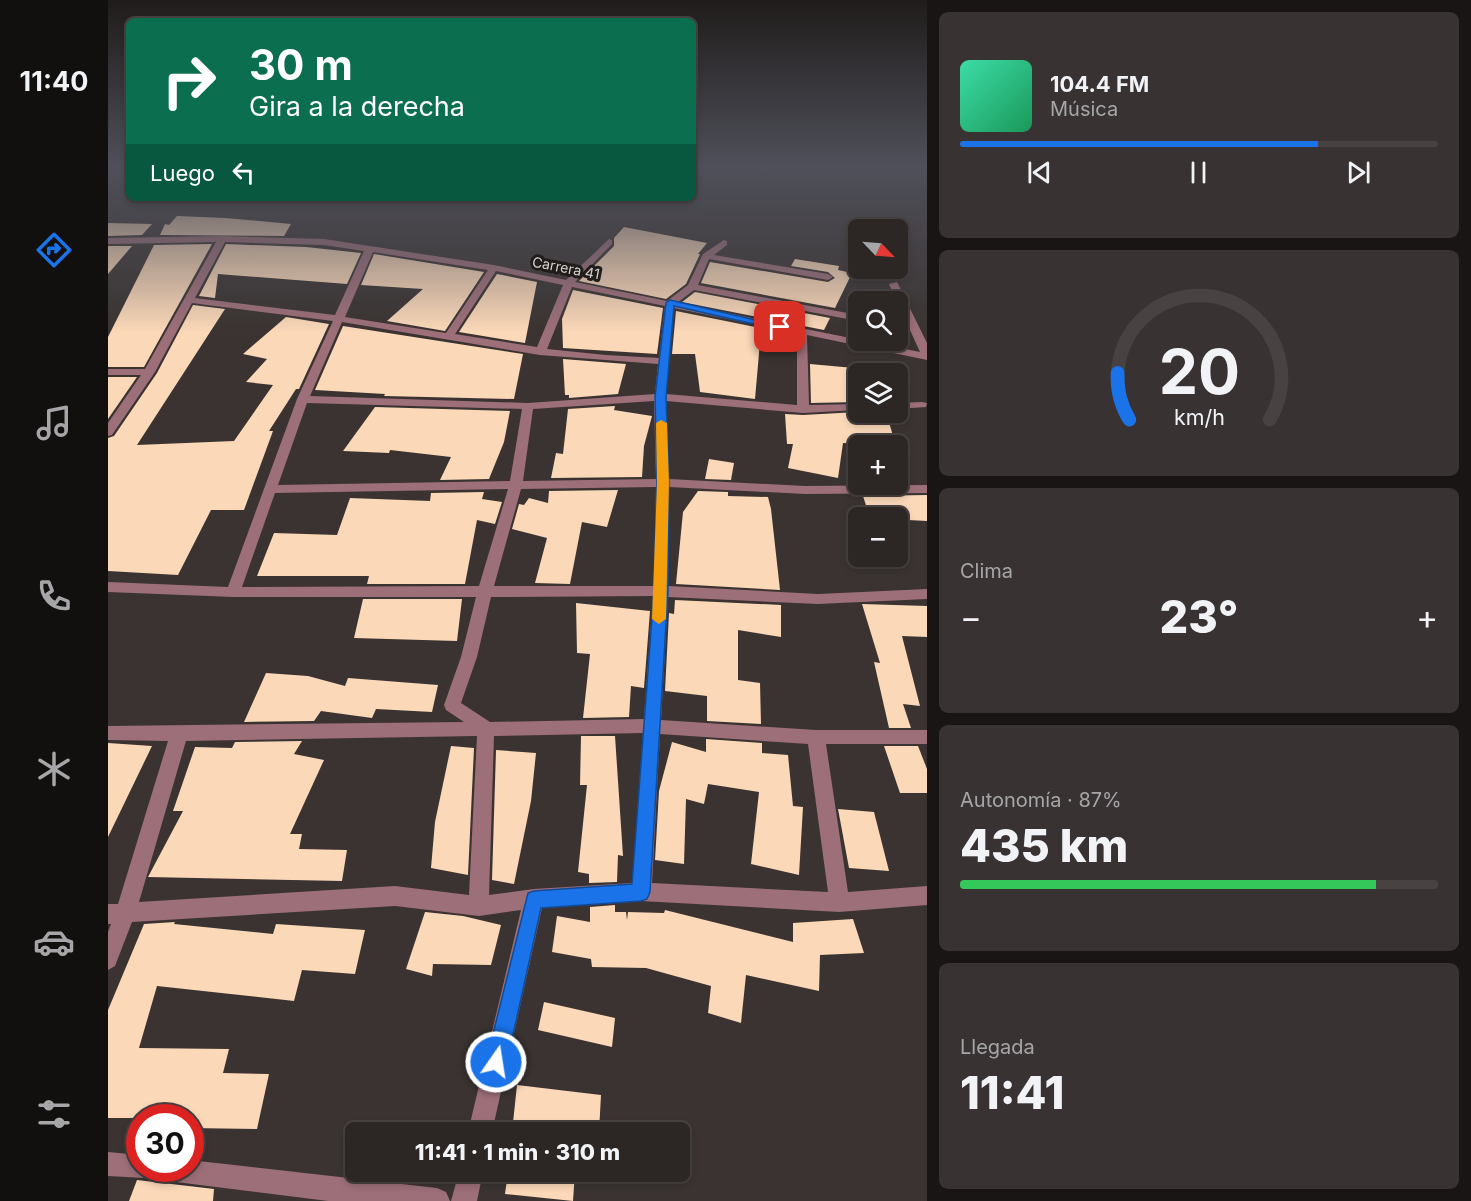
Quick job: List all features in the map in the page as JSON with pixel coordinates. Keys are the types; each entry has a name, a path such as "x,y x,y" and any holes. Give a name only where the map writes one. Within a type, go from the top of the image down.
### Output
{"street":[{"name":"Carrera 41","path":"108,241 222,239 324,242 370,248 569,282 927,356"},
{"path":"108,432 149,372 222,239"},
{"path":"540,352 569,282 609,242"},
{"path":"641,892 661,591 663,483 660,397 670,303 692,287 706,256 724,243"},
{"path":"233,592 273,489 303,399 370,248"},
{"path":"706,256 828,277"},
{"path":"449,336 494,268"},
{"path":"894,284 927,356"},
{"path":"692,287 848,316"},
{"path":"188,300 340,318 540,352 628,361 664,361"},
{"path":"908,328 913,329"},
{"path":"802,332 802,409"},
{"path":"108,372 149,372"},
{"path":"303,399 528,406 660,397 802,409 848,407"},
{"path":"908,406 922,405"},
{"path":"486,728 452,705 470,657 485,592 516,485 528,406"},
{"path":"273,489 663,483 805,490 927,489"},
{"path":"108,587 233,592 661,591 818,599 927,594"},
{"path":"108,733 180,734 651,726 816,737 927,736"},
{"path":"480,906 486,728"},
{"path":"108,959 116,914 180,734"},
{"path":"816,737 839,902"},
{"path":"116,914 395,896 480,906 534,899 641,892 839,902 927,895"},
{"path":"482,1122 534,899"},
{"path":"108,1164 126,1166"},
{"path":"204,1174 438,1201"},
{"path":"464,1201 469,1182"}],"building":[{"path":"173,221 259,221 291,224 284,236 160,235 165,224 169,225"},
{"path":"108,223 152,224 142,235 108,236"},
{"path":"624,227 707,243 698,254 700,254 686,284 666,299 579,281 614,246 614,238"},
{"path":"212,244 144,367 108,367 108,337 154,245"},
{"path":"226,244 306,247 361,253 347,284 218,274 215,298 199,296"},
{"path":"108,246 132,246 108,274"},
{"path":"374,254 484,272 445,331 387,321 423,289 361,285"},
{"path":"795,259 839,266 838,270 848,272 849,279 835,308 701,283 710,262 828,282 835,278 828,272 791,266"},
{"path":"497,274 537,282 525,343 459,332"},
{"path":"573,290 663,308 657,354 563,348 562,319"},
{"path":"695,292 830,318 824,330 682,302"},
{"path":"193,305 225,309 137,445 234,441 273,385 246,382 267,359 243,354 286,317 329,324 299,389 296,389 269,431 273,431 244,510 211,510 178,575 108,571 108,438 114,436 157,373"},
{"path":"676,311 795,335 795,342 760,342 755,399 700,392 695,354 672,354"},
{"path":"343,326 523,354 514,399 384,396 385,394 315,390"},
{"path":"563,359 626,364 618,394 569,398 569,395 565,395"},
{"path":"810,364 848,367 848,402 811,403"},
{"path":"108,377 137,377 108,419"},
{"path":"615,406 614,410 652,416 644,446 642,477 551,478 556,453 563,454 568,409"},
{"path":"375,407 510,411 504,442 489,479 440,480 451,457 390,450 389,453 343,451"},
{"path":"848,413 848,423 889,423 893,435 848,435 848,443 843,443 838,478 788,468 793,444 787,444 785,414"},
{"path":"709,459 734,463 731,480 705,479"},
{"path":"618,490 607,527 582,522 570,584 535,583 547,538 512,529 519,504 524,505 529,498 548,503 549,491"},
{"path":"698,491 728,492 728,496 768,497 780,590 676,584 683,512"},
{"path":"484,492 482,499 502,502 495,524 477,520 465,584 367,584 369,576 257,576 274,533 337,535 350,498 430,501 431,493"},
{"path":"927,495 927,521 908,520 908,507 866,507 863,496"},
{"path":"363,599 462,599 457,641 354,638"},
{"path":"675,600 781,605 781,637 738,630 738,680 760,683 761,724 707,721 707,696 665,691 669,613 674,614"},
{"path":"576,603 650,611 644,688 631,686 629,717 583,718 590,654 577,653"},
{"path":"862,604 927,606 927,637 902,636 920,706 903,704 911,728 889,728 874,662 880,663"},
{"path":"266,673 308,676 345,686 348,678 438,685 432,712 376,709 372,718 321,711 314,721 244,722"},
{"path":"581,736 615,736 623,856 618,855 617,882 589,883 589,874 578,872 587,785 580,785"},
{"path":"706,739 762,743 762,753 788,755 793,806 803,807 799,875 751,864 759,792 708,784 704,804 686,799 684,864 655,860 659,791 672,742 706,752"},
{"path":"302,741 294,754 324,760 290,834 302,834 299,849 347,850 342,881 148,877 183,811 173,811 195,747 232,748 235,742"},
{"path":"108,743 152,746 108,837"},
{"path":"451,746 474,748 468,875 431,868 435,822"},
{"path":"884,746 918,746 927,769 927,793 900,793"},
{"path":"496,750 536,753 531,801 514,884 492,880"},
{"path":"838,809 874,812 889,871 849,868"},
{"path":"615,905 615,912 626,912 627,920 628,912 664,913 665,910 793,942 793,923 853,919 864,953 820,955 819,991 746,975 741,1023 708,1013 711,986 646,968 592,967 591,959 552,952 557,916 590,922 590,907"},
{"path":"425,912 463,916 501,925 491,965 433,964 432,976 406,969"},
{"path":"175,922 174,924 273,934 276,924 365,930 355,974 302,970 294,1001 157,986 139,1048 229,1049 223,1073 269,1074 257,1129 204,1128 204,1104 126,1104 126,1118 108,1118 108,1010 144,924"},
{"path":"544,1002 615,1018 612,1047 538,1030"},
{"path":"517,1085 601,1095 600,1122 513,1122"},
{"path":"136,1182 214,1189 213,1201 129,1201"},
{"path":"507,1182 574,1182 573,1201 505,1194"}],"slow traffic":[{"path":"659,619 663,483 661,423"}],"route":[{"path":"496,1062 534,899 641,892 661,591 663,483 660,397 670,303 780,327"}]}
